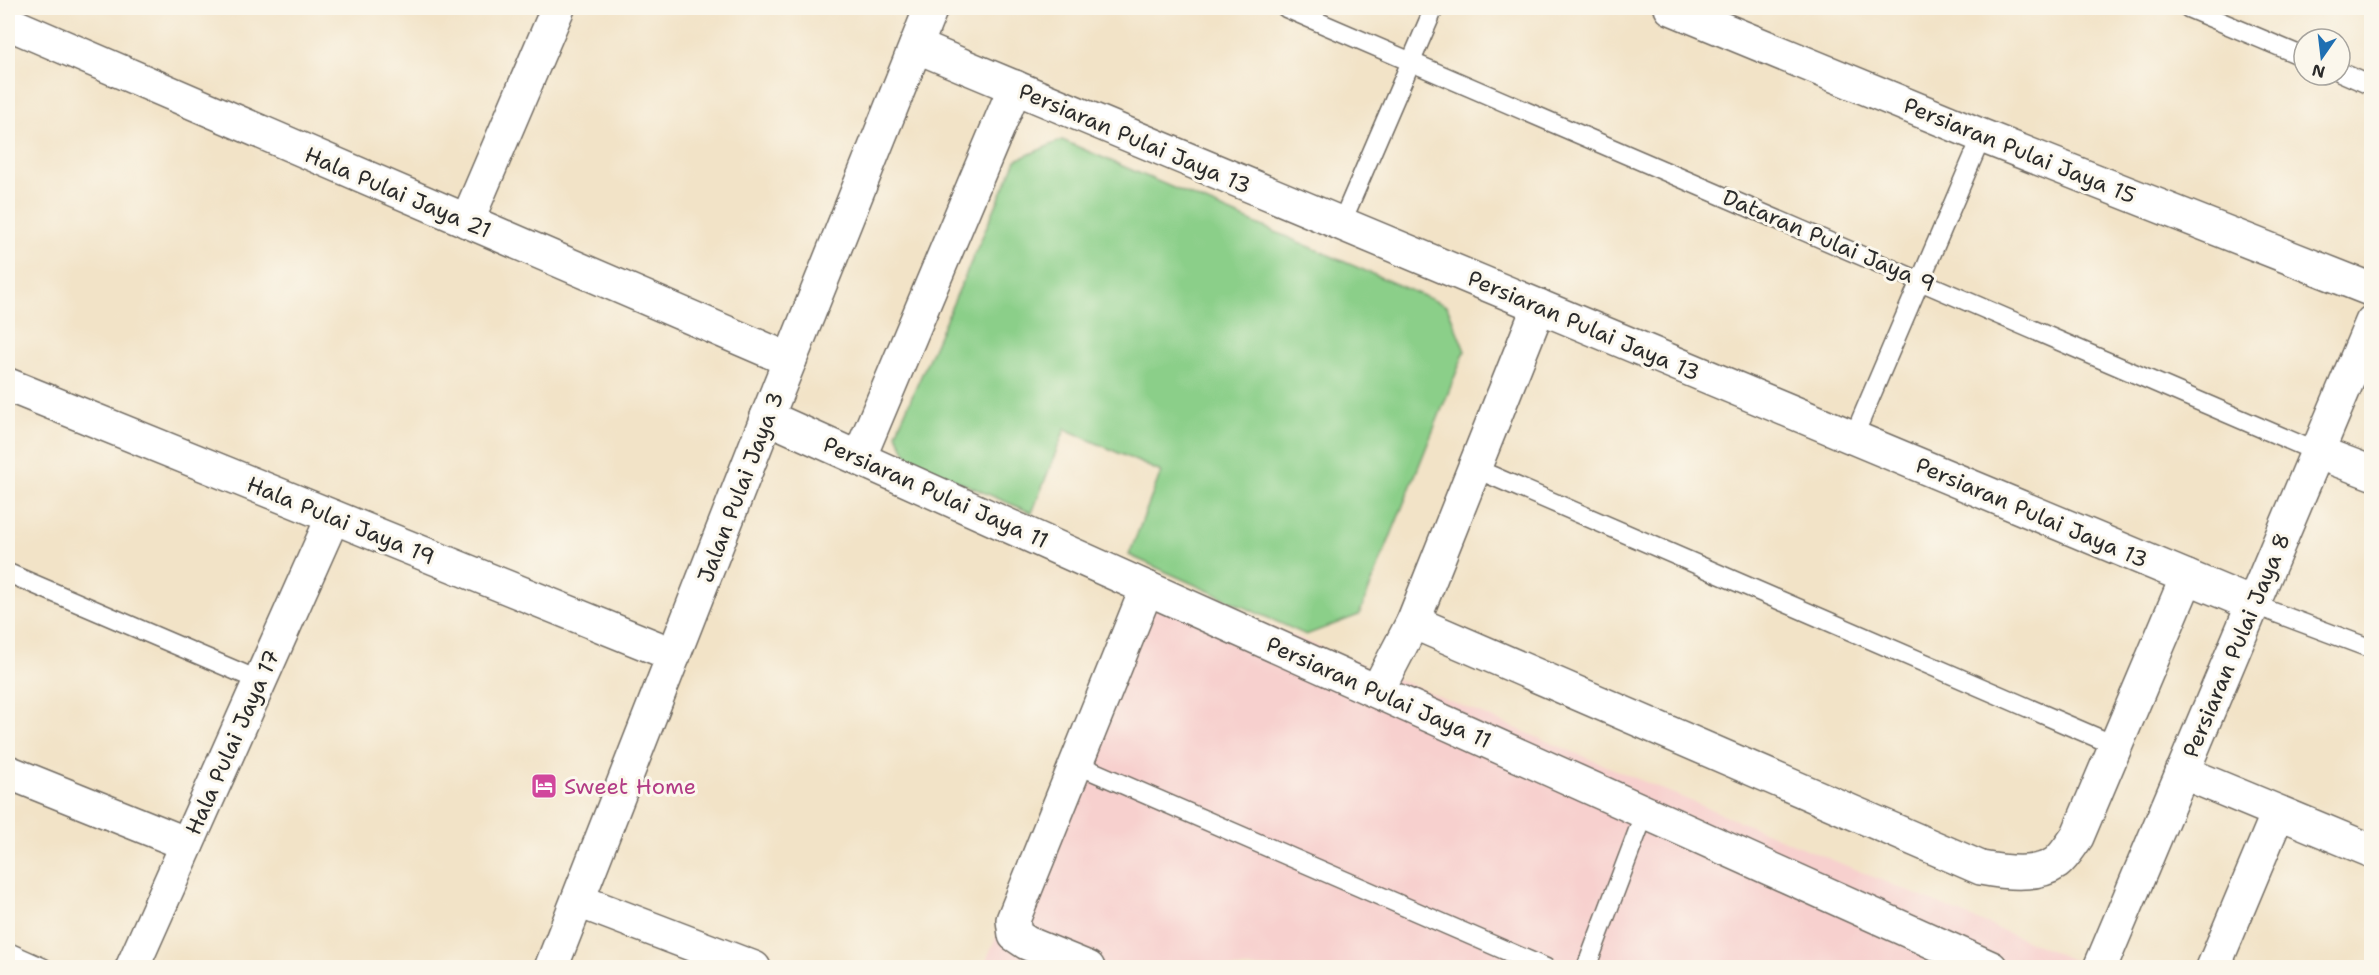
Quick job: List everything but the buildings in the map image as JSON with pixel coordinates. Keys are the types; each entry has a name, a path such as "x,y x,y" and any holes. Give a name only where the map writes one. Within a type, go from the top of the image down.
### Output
{"street":[{"path":"467,221 558,8"},
{"name":"Jalan Pulai Jaya 3","path":"551,968 767,417 932,8"},
{"name":"Persiaran Pulai Jaya 15","path":"1671,8 1982,136 2372,290"},
{"name":"Hala Pulai Jaya 21","path":"8,23 790,360"},
{"name":"Persiaran Pulai Jaya 13","path":"916,46 2252,604"},
{"path":"859,458 1015,87"},
{"path":"1377,691 1413,622 1539,306"},
{"name":"Persiaran Pulai Jaya 8","path":"2100,968 2372,322"},
{"name":"Hala Pulai Jaya 19","path":"8,385 674,655"},
{"name":"Persiaran Pulai Jaya 11","path":"767,417 1991,968"},
{"name":"Dataran Pulai Jaya 9","path":"2317,452 2372,473"},
{"name":"Hala Pulai Jaya 17","path":"132,968 333,517"},
{"path":"1413,622 1981,867 2005,873 2033,870 2055,863 2077,837 2187,577"},
{"path":"1088,968 1027,943 1015,935 1013,920 1147,588"},
{"path":"8,772 187,844"},
{"path":"2182,772 2372,851"},
{"path":"2213,968 2278,813"},
{"path":"579,901 754,968"}],"lane":[{"name":"Dataran Pulai Jaya 9","path":"1286,8 1412,60 2317,452"},
{"path":"1341,224 1434,8"},
{"path":"2188,8 2292,52"},
{"path":"2352,77 2372,86"},
{"path":"1854,438 1982,136"},
{"path":"1474,468 2114,745"},
{"path":"8,573 260,681"},
{"path":"2252,604 2372,649"},
{"path":"1076,764 1546,968"},
{"path":"1586,968 1645,812"},
{"path":"8,952 44,968"}],"shaded area":[{"path":"1147,575 2090,967 983,968"}],"green space":[{"path":"1062,140 1447,306 1465,351 1359,615 1306,635 1129,555 1161,472 1065,429 1032,513 910,461 896,433 1016,160"}],"place":[{"name":"Sweet Home","path":"544,786"}]}
